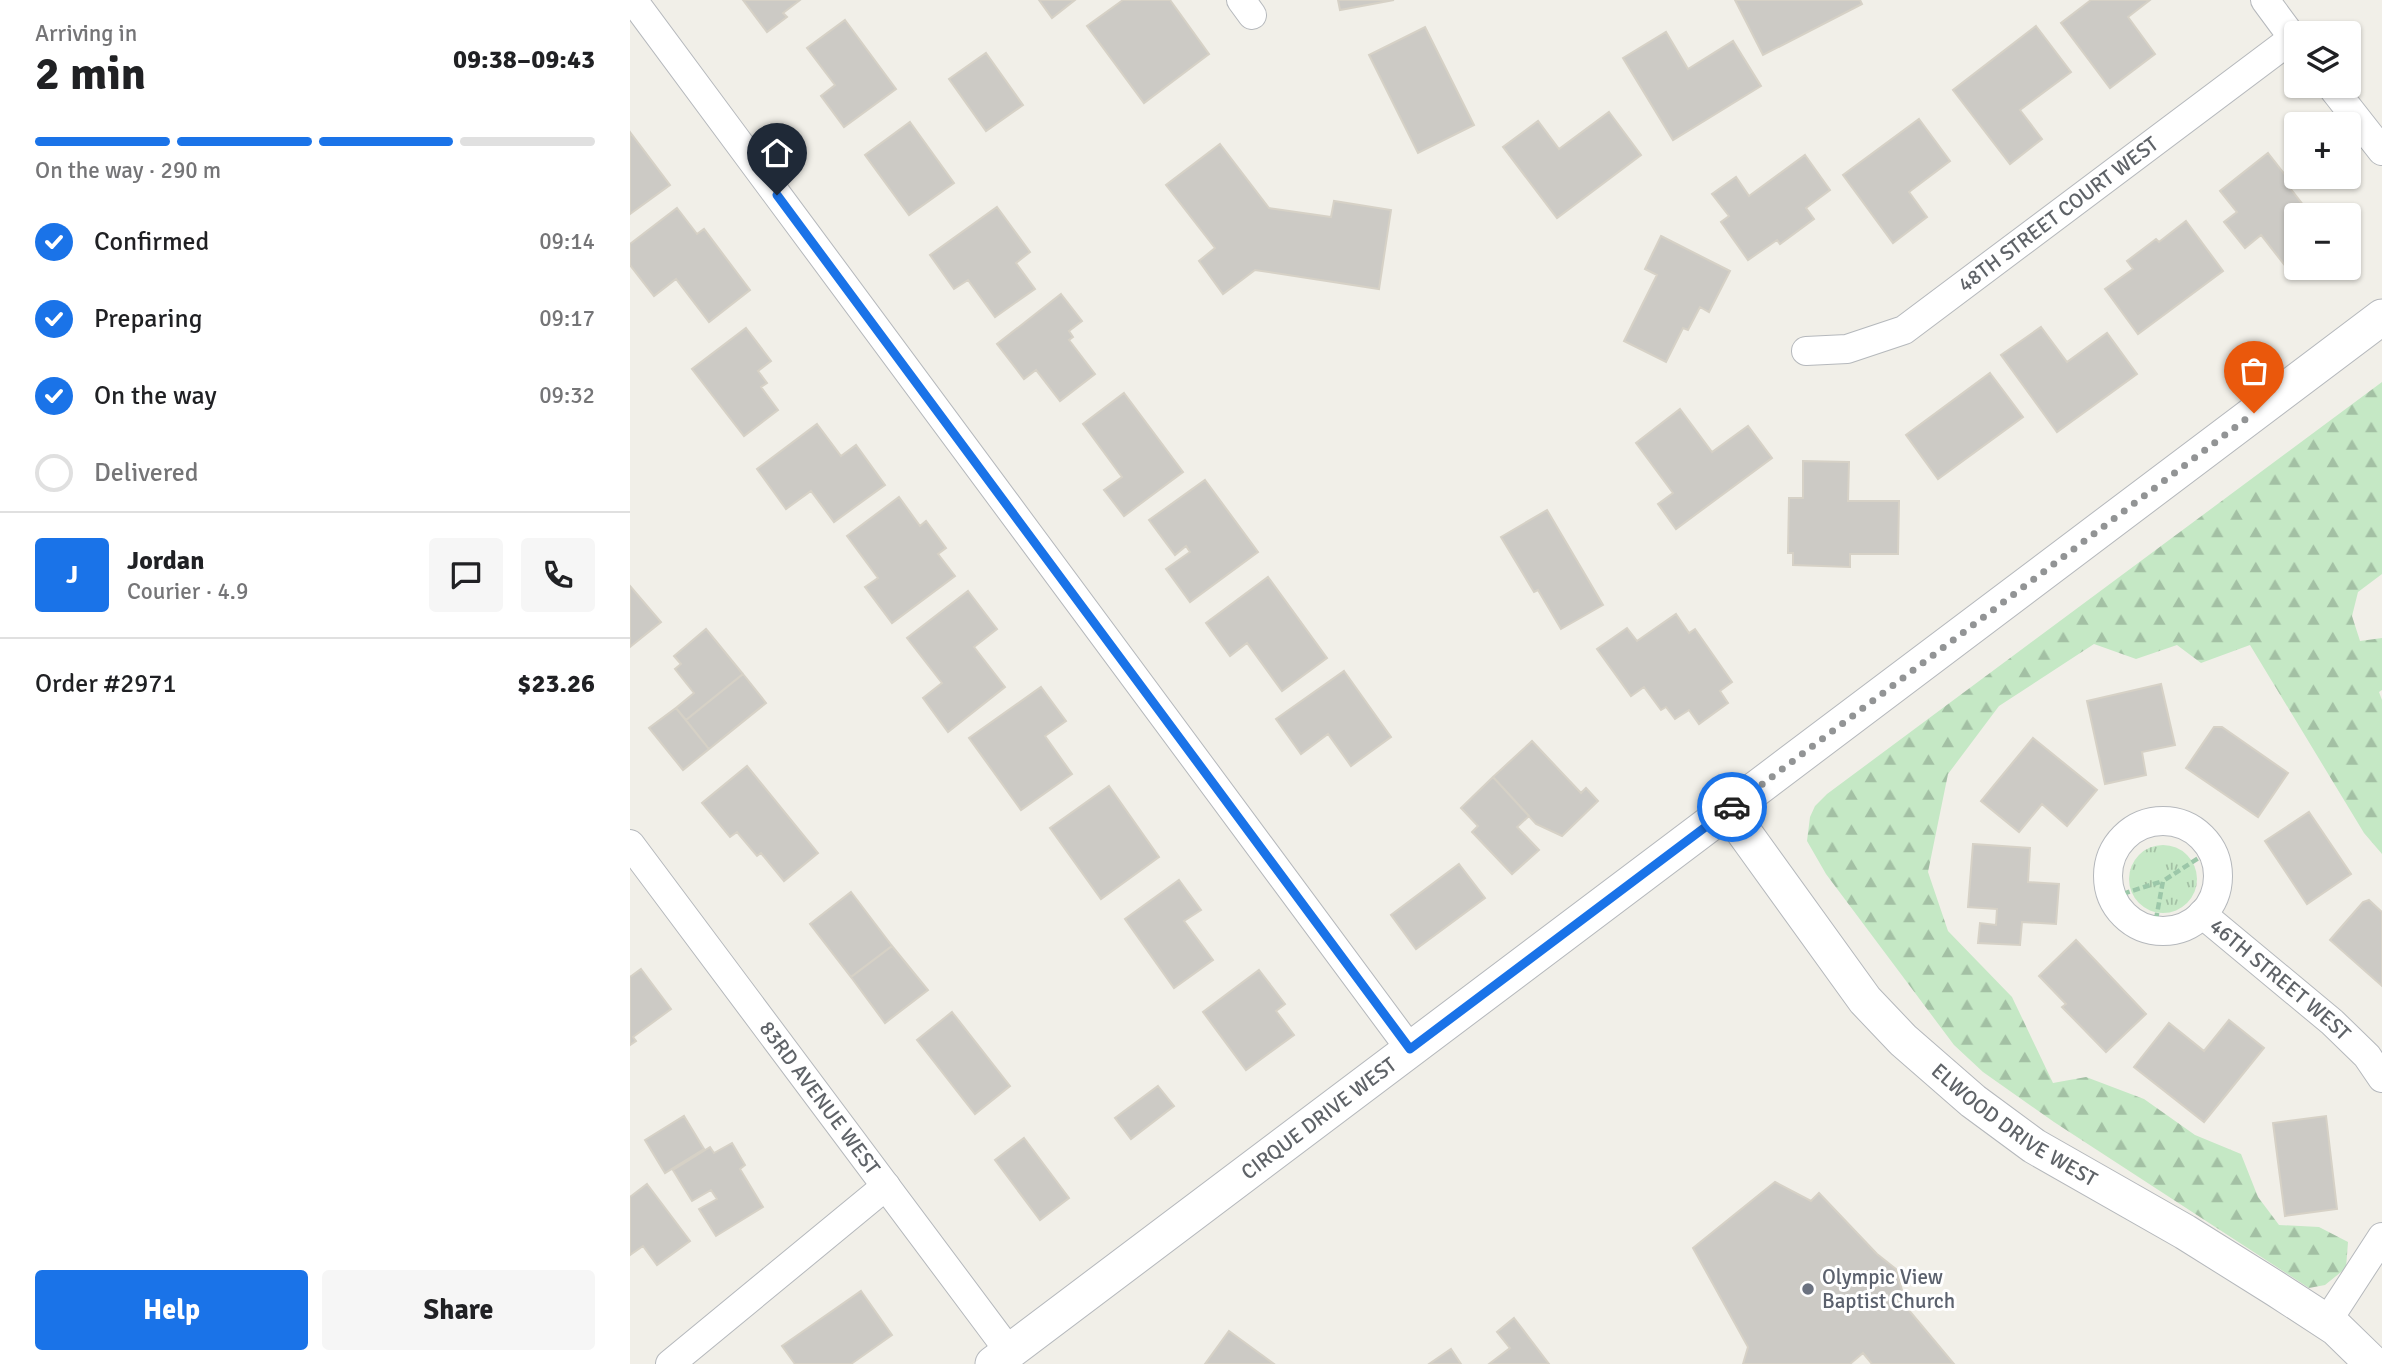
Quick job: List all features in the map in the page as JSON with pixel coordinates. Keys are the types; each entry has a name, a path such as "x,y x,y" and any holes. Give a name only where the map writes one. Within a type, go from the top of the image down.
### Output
{"street":[{"path":"633,0 1410,1049"},
{"path":"2265,0 2284,26"},
{"name":"48TH STREET COURT WEST","path":"1806,351 1847,349 1904,330 2284,47"},
{"path":"2340,98 2382,151"},
{"name":"CIRQUE DRIVE WEST","path":"1001,1357 2382,317"},
{"name":"ELWOOD DRIVE WEST","path":"1728,810 1865,1000 1903,1040 1973,1101 2034,1146 2185,1233 2336,1328 2373,1364"},
{"path":"2154,930 2132,922 2120,910 2113,897 2108,874 2112,855 2122,839 2137,828 2155,822 2175,822 2193,830 2207,842 2211,850"},
{"name":"83RD AVENUE WEST","path":"630,844 886,1186 1001,1357"},
{"name":"46TH STREET WEST","path":"2154,930 2182,928 2209,907 2216,891 2218,874 2211,850"},
{"name":"46TH STREET WEST","path":"2202,914 2332,1022 2367,1056 2382,1078"},
{"path":"670,1364 886,1186"},
{"path":"2326,1323 2382,1237"}],"path":[{"path":"2113,897 2162,881 2211,850"},
{"path":"2154,930 2162,881"}],"green space":[{"path":"2382,382 2382,574 2358,592 2352,616 2360,641 2382,638 2382,690 2379,692 2382,700 2382,854 2364,833 2250,645 2201,663 2177,645 2136,659 2094,644 1999,706 1948,774 1928,872 1948,931 2012,997 2053,1083 2086,1077 2144,1099 2195,1135 2241,1154 2258,1197 2279,1225 2319,1227 2348,1242 2346,1268 2325,1285 2309,1288 2054,1122 1983,1072 1954,1045 1826,874 1807,841 1810,817 1815,806 1827,794"},
{"path":"2170,845 2191,860 2197,872 2195,892 2187,903 2170,913 2156,913 2139,903 2131,892 2129,872 2139,855 2150,847"}],"building":[{"path":"743,0 800,0 783,13 787,17 767,32"},
{"path":"1039,0 1075,0 1052,18"},
{"path":"1123,0 1170,0 1209,54 1144,103 1087,26"},
{"path":"1338,0 1394,0 1340,10"},
{"path":"1735,0 1860,0 1862,4 1763,55"},
{"path":"2091,0 2150,0 2128,17 2155,54 2110,88 2061,23"},
{"path":"845,20 896,89 844,127 821,96 835,85 807,48"},
{"path":"2036,26 2071,72 2020,110 2042,139 2010,164 1953,90"},
{"path":"1425,27 1474,125 1418,153 1369,55"},
{"path":"1666,32 1688,69 1733,41 1761,86 1673,140 1623,58"},
{"path":"986,53 1023,105 986,131 949,79"},
{"path":"1609,112 1641,155 1557,218 1503,147 1538,121 1559,149"},
{"path":"1919,119 1950,161 1909,192 1927,217 1893,243 1843,175"},
{"path":"910,122 954,183 909,215 865,155"},
{"path":"630,132 670,185 630,214"},
{"path":"1220,144 1269,208 1331,217 1334,201 1391,210 1379,289 1255,270 1223,294 1199,261 1215,248 1166,185"},
{"path":"2268,153 2284,173 2284,189 2291,189 2302,203 2284,203 2284,264 2261,235 2245,248 2224,222 2237,212 2220,191"},
{"path":"1805,155 1830,190 1806,208 1814,219 1780,244 1777,240 1748,260 1721,222 1729,216 1712,194 1736,177 1749,196"},
{"path":"997,207 1030,252 1016,263 1035,289 995,317 968,280 954,289 930,255"},
{"path":"677,208 697,234 704,229 750,290 709,322 676,279 654,296 630,265 630,244"},
{"path":"2186,221 2223,271 2138,334 2105,289 2133,269 2127,261 2156,239 2159,242"},
{"path":"1661,236 1730,271 1709,312 1700,307 1688,330 1683,328 1666,362 1624,341 1657,275 1645,269"},
{"path":"1061,294 1082,321 1069,331 1073,337 1069,340 1095,374 1060,401 1036,370 1024,379 997,344"},
{"path":"2041,327 2067,362 2107,333 2137,374 2057,432 2001,355"},
{"path":"746,328 771,361 758,371 767,383 761,387 778,410 744,436 692,369"},
{"path":"1990,373 2023,417 1938,479 1906,435"},
{"path":"1124,393 1183,472 1124,516 1104,490 1122,477 1083,424"},
{"path":"1680,409 1712,452 1748,426 1772,458 1676,529 1658,504 1673,493 1636,443"},
{"path":"817,424 841,456 856,445 885,485 834,522 811,491 786,509 757,469"},
{"path":"1803,461 1849,462 1848,501 1899,501 1898,554 1850,554 1850,567 1793,565 1793,553 1788,553 1789,498 1803,498"},
{"path":"1205,480 1258,552 1190,602 1166,569 1190,552 1186,546 1175,555 1149,520"},
{"path":"899,497 920,526 926,521 946,548 938,554 955,576 892,623 865,587 878,578 847,536"},
{"path":"1547,510 1603,605 1561,629 1538,590 1534,592 1501,537"},
{"path":"1268,577 1327,658 1282,691 1247,643 1230,656 1206,623"},
{"path":"630,586 661,622 630,647"},
{"path":"968,591 997,629 974,647 1005,687 948,732 923,698 942,683 907,638"},
{"path":"1676,614 1689,633 1695,629 1732,682 1720,691 1728,703 1699,724 1689,710 1675,719 1666,707 1661,710 1644,687 1631,696 1597,649 1627,628 1637,641"},
{"path":"706,629 743,674 686,720 676,708 694,693 675,669 681,664 674,656"},
{"path":"1344,671 1391,737 1351,766 1328,734 1301,754 1276,719"},
{"path":"743,674 766,703 709,749 686,720"},
{"path":"2161,684 2175,745 2142,752 2146,775 2105,784 2087,701"},
{"path":"1041,687 1066,721 1045,736 1072,774 1021,810 969,738"},
{"path":"676,708 709,749 683,770 649,728"},
{"path":"2214,727 2222,727 2288,773 2258,817 2186,768"},
{"path":"2033,738 2097,790 2067,826 2042,804 2019,832 1981,801"},
{"path":"1532,741 1581,793 1586,788 1598,801 1562,836 1536,824 1493,777"},
{"path":"747,766 818,853 784,881 761,853 757,856 737,832 730,837 702,803"},
{"path":"1493,777 1529,816 1517,827 1539,850 1512,874 1472,832 1478,826 1461,808"},
{"path":"1109,786 1159,857 1101,899 1050,828"},
{"path":"2309,812 2351,874 2307,904 2265,841"},
{"path":"1973,844 2030,848 2028,882 2059,884 2056,924 2022,922 2020,945 1978,943 1980,923 1996,925 1997,909 1968,907"},
{"path":"1459,864 1485,898 1416,949 1391,915"},
{"path":"1179,880 1201,910 1184,921 1213,960 1174,988 1125,919"},
{"path":"851,892 892,946 851,977 810,924"},
{"path":"2369,900 2382,912 2382,986 2330,940 2363,902"},
{"path":"2076,940 2146,1014 2106,1052 2062,1007 2066,1004 2039,976"},
{"path":"892,946 928,990 885,1023 851,977"},
{"path":"641,969 671,1009 633,1037 636,1041 630,1045 630,977"},
{"path":"1259,970 1285,1004 1276,1011 1294,1035 1246,1070 1203,1012"},
{"path":"952,1012 1010,1086 975,1114 917,1040"},
{"path":"2229,1020 2264,1048 2204,1122 2134,1067 2169,1023 2204,1051"},
{"path":"1158,1086 1174,1106 1131,1139 1115,1118"},
{"path":"684,1116 704,1149 665,1173 645,1140"},
{"path":"2326,1116 2337,1209 2285,1216 2273,1123"},
{"path":"1024,1138 1069,1198 1040,1220 995,1160"},
{"path":"732,1143 745,1165 740,1169 763,1207 716,1236 699,1209 717,1199 711,1190 692,1201 673,1170 710,1147 714,1153"},
{"name":"Olympic View Baptist Church","path":"1775,1182 1811,1201 1819,1193 1877,1254 1896,1269 1907,1308 1954,1364 1872,1364 1863,1353 1850,1364 1743,1364 1748,1347 1693,1248"},
{"path":"647,1184 690,1241 657,1265 643,1246 630,1255 630,1197"},
{"path":"861,1291 892,1335 851,1364 795,1364 782,1346"},
{"path":"1514,1318 1549,1364 1489,1364 1510,1348 1497,1332"},
{"path":"1229,1331 1274,1364 1205,1364"},
{"path":"1451,1349 1461,1364 1429,1364"}],"way so far":[{"path":"1732,807 2254,413"}],"place":[{"name":"Olympic View Baptist Church","path":"1808,1289"}],"route":[{"path":"777,195 1410,1049 1732,807"}]}
